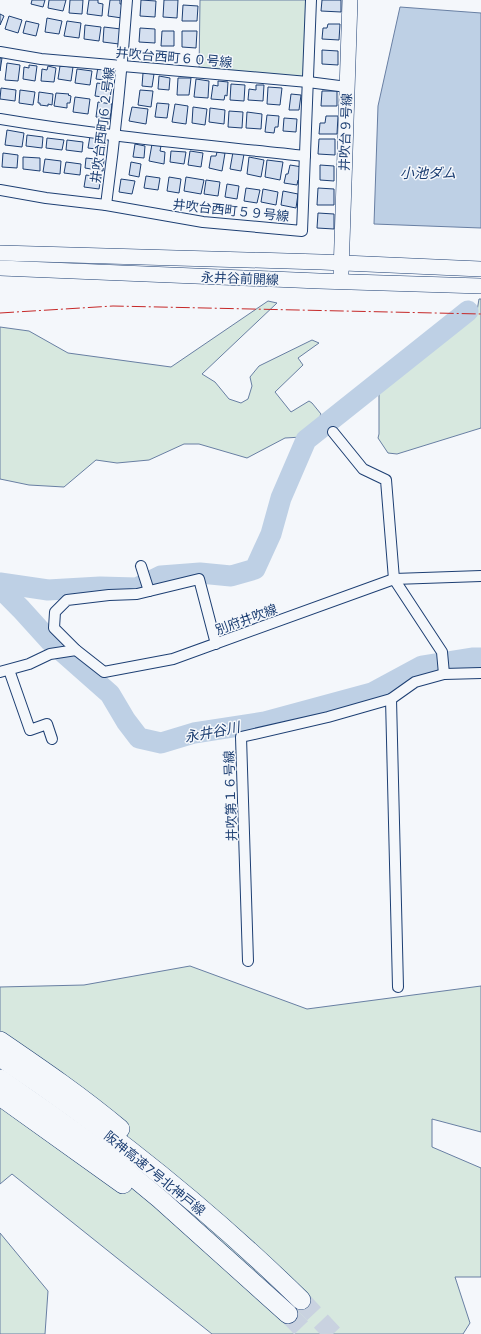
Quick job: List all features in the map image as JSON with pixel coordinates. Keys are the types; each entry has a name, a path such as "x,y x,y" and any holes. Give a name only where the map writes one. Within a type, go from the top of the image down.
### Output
{"highway":[{"path":"0,1041 45,1071 95,1108 136,1142 195,1195 267,1267"},
{"name":"阪神高速7号北神戸線","path":"0,1057 120,1143 219,1224 301,1300"},
{"name":"阪神高速7号北神戸線","path":"0,1079 108,1156 160,1199 288,1314"},
{"path":"0,1096 160,1212 253,1282"}],"street":[{"name":"井吹台西町６２号線","path":"106,205 123,66 127,0"},
{"name":"井吹台西町５９号線","path":"0,190 46,198 106,205 203,222 302,231 311,0"},
{"name":"井吹台９号線","path":"342,282 341,263 350,0"},
{"name":"井吹台西町６０号線","path":"0,52 41,59 308,82 347,87"},
{"path":"0,119 115,136 305,156"},
{"name":"永井谷前開線","path":"0,253 341,263 481,269"},
{"name":"永井谷前開線","path":"0,268 342,282 481,286"},
{"path":"333,432 363,469 386,480 394,579 442,652 444,671"},
{"path":"141,566 147,585"},
{"name":"別府井吹線","path":"76,650 104,672 173,659 394,579 481,576"},
{"path":"76,650 54,628 55,612 67,600 109,595 137,594 147,585 198,579 216,644"},
{"path":"52,740 47,724 30,730 4,671 28,664 50,654 76,650"},
{"name":"井吹第１６号線","path":"248,961 241,737 328,717 391,699 415,682 444,671 481,673"},
{"path":"391,699 398,987"}],"shaded area":[{"path":"200,0 311,0 308,82 199,72"},
{"path":"479,299 481,299 481,428 397,454 388,453 378,438 379,389 477,311"},
{"path":"268,301 277,303 202,374 215,382 229,399 241,403 248,399 252,386 250,377 259,366 312,340 319,343 298,358 303,365 275,392 291,412 309,401 321,414 318,421 302,437 285,438 247,458 199,444 184,444 149,460 117,463 96,460 64,487 29,485 0,479 0,327 29,331 68,353 171,367"},
{"path":"190,966 307,1009 481,986 481,1132 432,1119 432,1147 481,1168 481,1277 455,1277 470,1323 463,1334 212,1334 12,1174 0,1184 0,987 84,985"},
{"path":"0,1233 48,1291 45,1334 0,1334"}],"water":[{"name":"小池ダム","path":"400,7 481,13 481,228 374,224 378,106"}],"building":[{"path":"32,0 45,0 43,7 31,4"},
{"path":"49,0 66,0 63,11 48,8"},
{"path":"70,0 83,0 82,14 69,13"},
{"path":"89,0 98,0 98,3 103,4 102,16 87,14"},
{"path":"110,0 120,0 120,4 123,4 122,18 108,16"},
{"path":"141,0 156,1 155,17 140,16"},
{"path":"164,0 178,0 177,18 163,17"},
{"path":"322,0 341,0 341,12 321,11"},
{"path":"183,5 198,6 197,21 182,21"},
{"path":"0,14 4,16 0,25"},
{"path":"9,16 22,20 18,33 5,29"},
{"path":"47,18 62,21 59,34 45,32"},
{"path":"26,21 39,24 36,36 23,33"},
{"path":"67,21 81,23 79,38 64,36"},
{"path":"328,24 340,24 339,40 322,39 323,28 327,28"},
{"path":"85,25 101,27 99,41 84,39"},
{"path":"104,27 121,29 119,44 103,42"},
{"path":"140,28 155,29 155,43 139,42"},
{"path":"162,31 174,31 174,46 161,46"},
{"path":"182,31 197,31 196,48 182,47"},
{"path":"322,50 338,51 338,65 322,64"},
{"path":"0,58 2,58 0,71"},
{"path":"7,63 20,65 18,81 5,80"},
{"path":"29,65 37,66 35,81 23,79 24,67 29,68"},
{"path":"48,66 56,68 54,82 41,81 42,69 47,70"},
{"path":"60,66 73,67 71,81 58,79"},
{"path":"98,67 113,69 112,81 96,79"},
{"path":"77,69 92,71 90,85 75,83"},
{"path":"143,73 154,74 152,87 142,86"},
{"path":"159,76 170,78 169,90 158,89"},
{"path":"178,78 191,78 189,95 177,95"},
{"path":"196,79 209,81 208,98 194,97"},
{"path":"218,81 228,82 227,96 225,95 224,100 211,99 213,85 218,86"},
{"path":"97,83 112,85 110,98 95,96"},
{"path":"231,84 245,85 244,101 230,100"},
{"path":"256,85 264,85 263,101 248,100 249,89 256,90"},
{"path":"268,87 282,88 280,105 267,104"},
{"path":"1,88 16,90 15,101 0,99"},
{"path":"20,90 35,92 33,105 19,103"},
{"path":"140,90 153,91 151,107 138,105"},
{"path":"322,91 337,91 337,106 321,106"},
{"path":"39,92 53,94 52,105 40,105 40,103 38,103"},
{"path":"56,93 69,94 68,95 71,96 70,103 67,103 67,108 54,106"},
{"path":"291,94 301,95 299,110 289,110"},
{"path":"75,97 90,99 88,114 73,112"},
{"path":"98,102 112,104 110,119 96,117"},
{"path":"157,103 169,104 167,118 155,117"},
{"path":"175,104 188,106 186,124 172,122"},
{"path":"132,107 148,109 146,124 129,121"},
{"path":"193,107 207,109 205,125 192,123"},
{"path":"210,108 225,110 224,124 209,122"},
{"path":"229,111 243,112 242,128 228,127"},
{"path":"247,112 262,114 261,129 246,128"},
{"path":"267,115 279,116 278,127 275,127 274,133 265,132"},
{"path":"326,116 338,116 337,134 319,134 320,123 325,123"},
{"path":"284,118 297,119 296,132 283,131"},
{"path":"7,130 24,133 22,147 5,145"},
{"path":"27,135 43,137 42,148 26,146"},
{"path":"90,136 106,138 104,150 88,148"},
{"path":"47,138 64,140 62,150 46,148"},
{"path":"319,139 335,139 335,155 318,154"},
{"path":"67,140 83,142 82,152 66,150"},
{"path":"135,144 145,146 144,158 133,157"},
{"path":"152,144 161,146 160,151 165,152 164,164 149,161"},
{"path":"171,151 186,152 184,164 170,162"},
{"path":"190,151 203,153 201,167 188,165"},
{"path":"217,152 225,153 222,171 209,168 211,156 216,156"},
{"path":"233,152 244,154 241,171 230,169"},
{"path":"3,153 18,155 17,168 2,167"},
{"path":"23,157 40,158 40,171 23,169"},
{"path":"249,157 264,160 261,177 247,174"},
{"path":"86,158 104,160 103,171 85,168"},
{"path":"45,159 61,161 60,174 43,172"},
{"path":"267,160 283,162 280,180 265,177"},
{"path":"66,162 81,164 80,175 64,173"},
{"path":"131,162 141,164 139,177 129,175"},
{"path":"290,165 302,167 300,180 298,180 297,185 284,183"},
{"path":"320,165 334,166 334,181 320,180"},
{"path":"86,175 101,177 99,189 84,187"},
{"path":"146,176 160,178 158,190 144,188"},
{"path":"169,177 181,179 179,193 167,191"},
{"path":"186,177 204,180 201,194 184,191"},
{"path":"121,179 135,181 132,194 119,192"},
{"path":"206,180 220,182 218,196 204,194"},
{"path":"227,184 239,186 237,199 225,197"},
{"path":"246,188 260,190 257,203 244,201"},
{"path":"318,188 334,189 334,205 317,205"},
{"path":"263,189 278,192 276,205 261,202"},
{"path":"283,191 298,194 296,208 281,205"},
{"path":"318,213 334,214 334,229 317,228"}],"waterway":[{"path":"0,583 48,590 100,587 137,588 161,576 200,573 231,576 255,569 271,534 281,498 306,440 468,311"},
{"name":"永井谷川","path":"0,588 50,641 110,694 126,721 139,738 161,743 194,733 265,722 372,693 422,666 472,658 481,658"}],"tunnel":[{"path":"301,1300 333,1334"},
{"path":"288,1314 307,1334"}],"power":[{"path":"0,313 113,306 481,314"}]}
